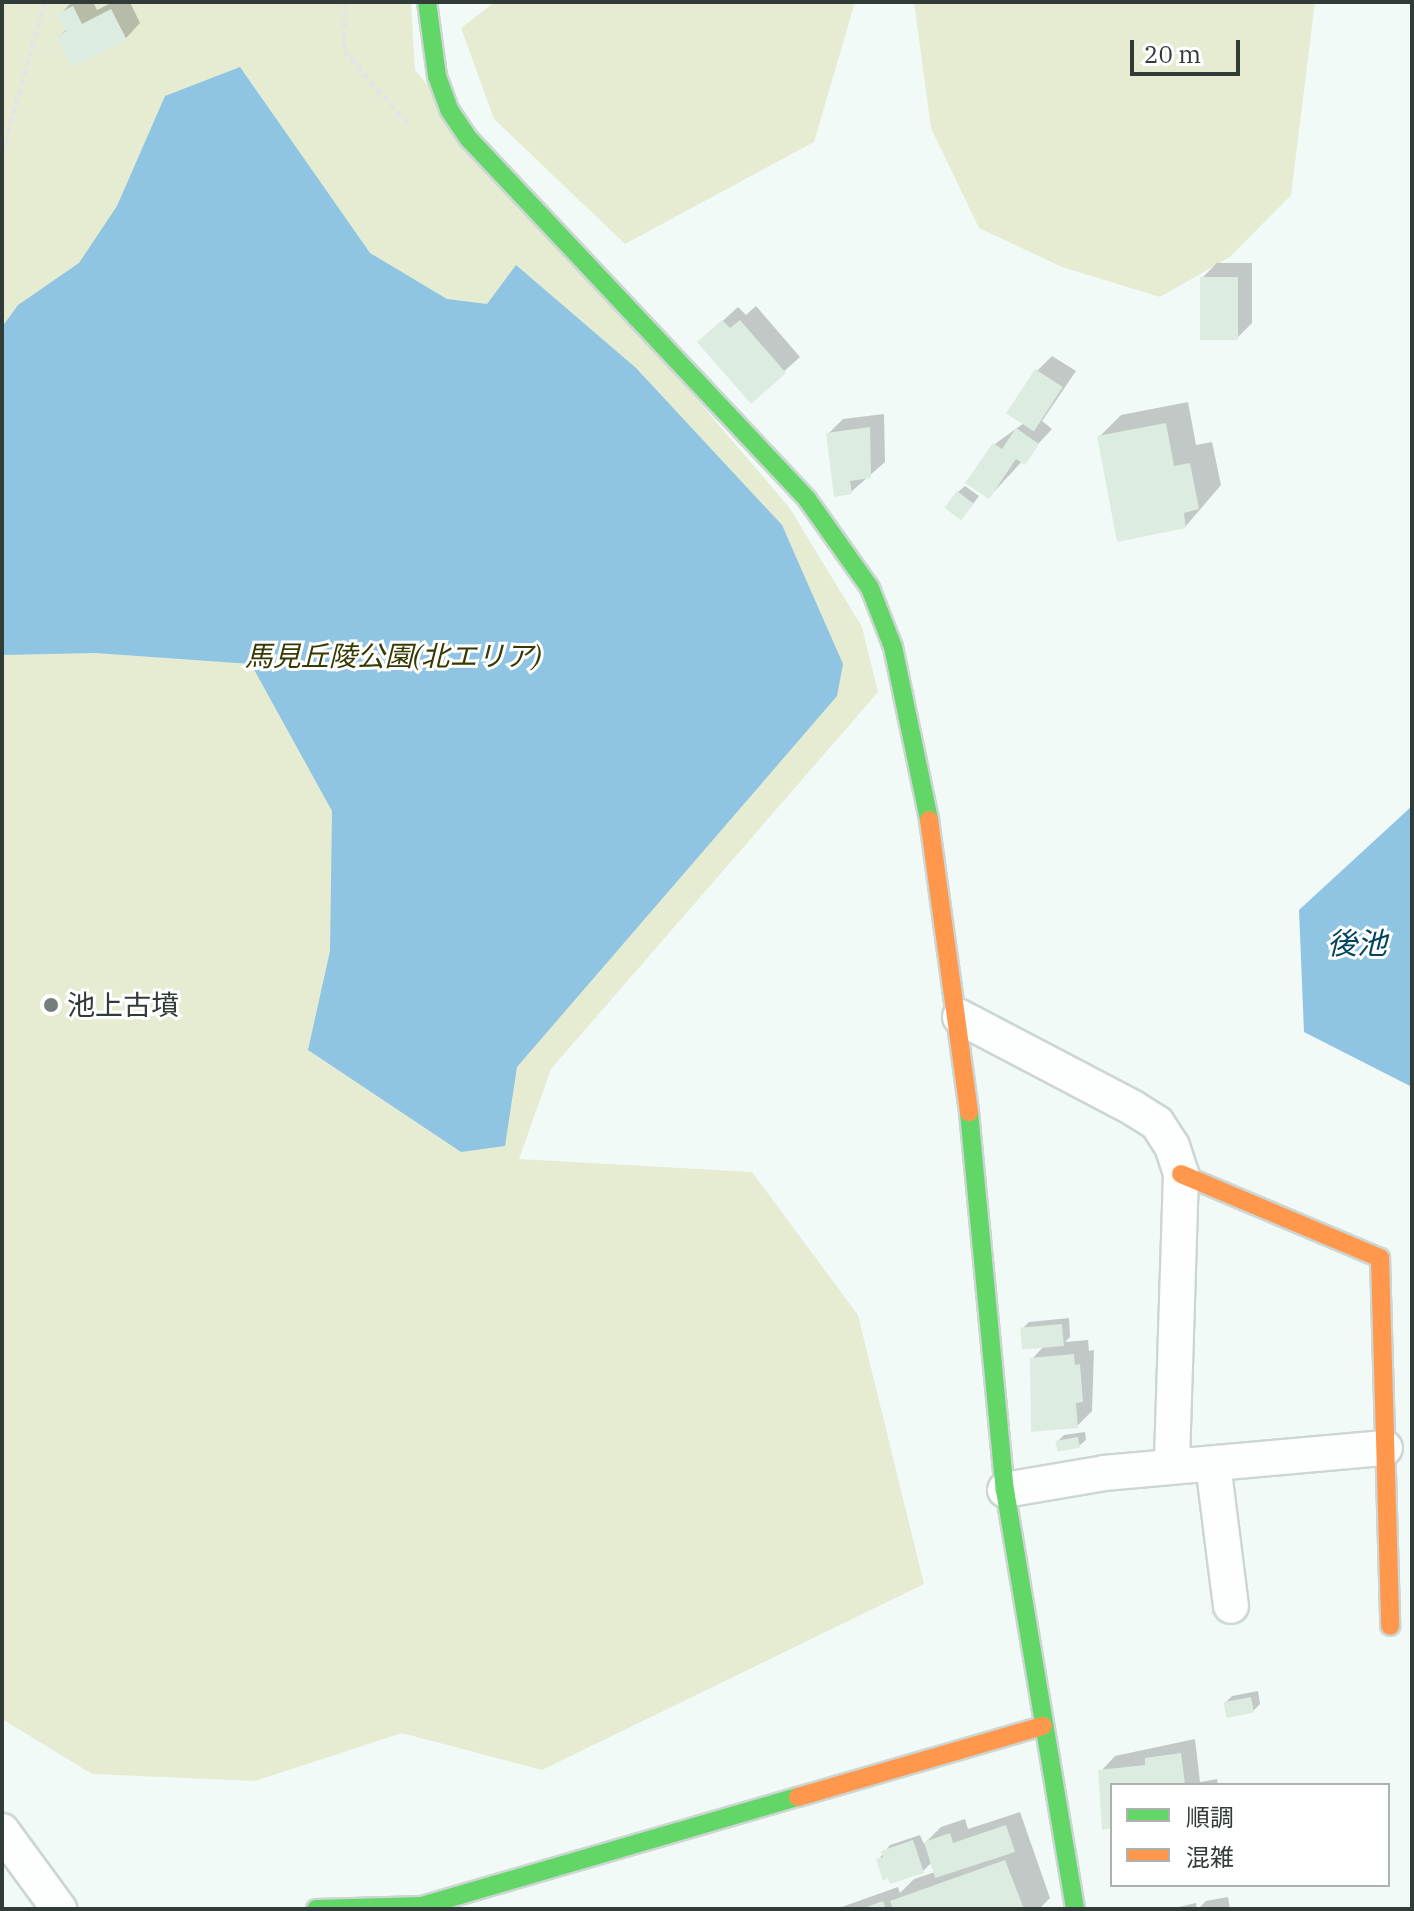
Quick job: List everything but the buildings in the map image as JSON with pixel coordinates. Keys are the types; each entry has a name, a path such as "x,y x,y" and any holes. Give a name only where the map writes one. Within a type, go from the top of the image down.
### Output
{"street":[{"path":"427,2 437,76 450,111 469,139 807,499 870,588 893,647 939,869 960,1017 1005,1490 1075,1909"},
{"path":"960,1017 1157,1123 1181,1174 1172,1467"},
{"path":"1181,1174 1380,1258 1390,1626"},
{"path":"1005,1490 1172,1467 1385,1448"},
{"path":"1213,1464 1231,1606"},
{"path":"316,1909 422,1907 1043,1726"},
{"path":"2,1831 59,1909"}],"path":[{"path":"2,152 45,2"},
{"path":"345,2 344,51 414,130"}],"green space":[{"name":"馬見丘陵公園(北エリア)","path":"2,2 411,2 415,70 789,507 862,627 878,692 551,1069 519,1159 752,1172 858,1315 924,1584 542,1770 402,1733 255,1781 92,1774 2,1719"},
{"path":"495,2 855,2 814,142 625,244 494,119 461,28"},
{"path":"914,2 1315,2 1291,195 1230,257 1160,297 1062,267 979,228 931,128"}],"water":[{"path":"240,67 370,253 447,299 487,304 516,265 636,368 782,525 843,664 837,696 517,1067 505,1146 461,1152 308,1050 330,951 332,811 251,664 95,653 2,655 2,327 18,305 79,263 117,206 165,96"},
{"name":"後池","path":"1412,806 1412,1087 1304,1032 1299,910"}],"traffic: fast":[{"path":"427,2 437,76 450,111 469,139 807,499 870,588 893,647 929,820"},
{"path":"969,1112 1005,1490 1075,1909"},
{"path":"316,1909 422,1906 798,1797"}],"traffic: slow":[{"path":"929,820 969,1112"},
{"path":"1181,1174 1380,1258 1390,1626"},
{"path":"798,1797 1043,1726"}],"place":[{"name":"池上古墳","path":"51,1005"}]}
